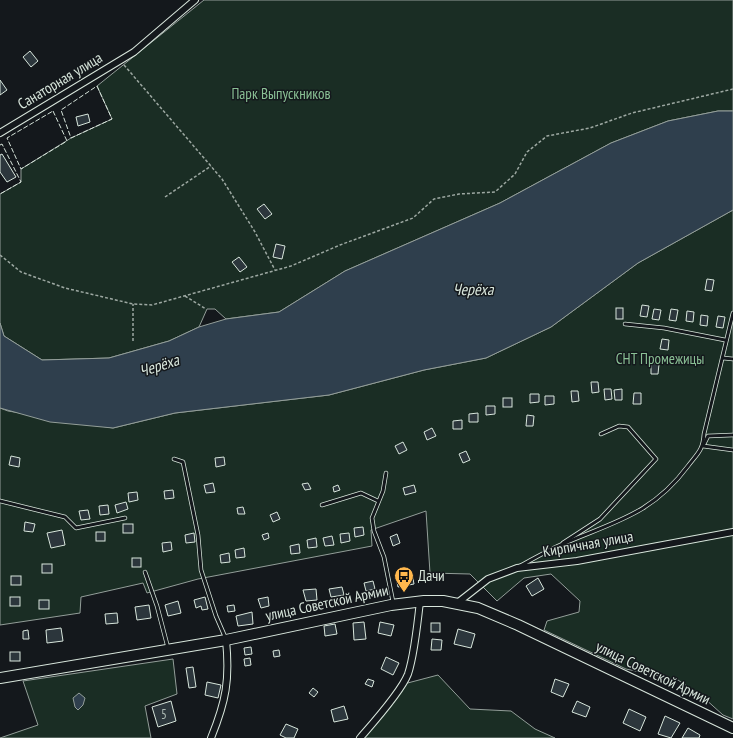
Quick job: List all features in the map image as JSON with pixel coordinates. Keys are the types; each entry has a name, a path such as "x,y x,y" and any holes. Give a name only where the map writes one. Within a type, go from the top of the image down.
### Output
{"main road":[{"name":"улица Советской Армии","path":"0,678 226,640 393,604 420,601 443,601 478,608 518,625 733,728"}],"street":[{"name":"Санаторная улица","path":"0,133 134,52 195,0"},
{"name":"Кирпичная улица","path":"456,604 488,579 517,568 576,561 733,532"},
{"path":"360,738 398,690 408,673 419,616 420,601"},
{"path":"211,738 225,701 228,682 226,640"}],"lane":[{"path":"703,446 704,434 723,358 725,340 733,313"},
{"path":"625,324 664,328 725,340"},
{"path":"723,358 733,359"},
{"path":"517,568 558,546 600,519 656,459 628,427 619,426 600,434"},
{"path":"558,546 611,526 649,506 677,481 703,446 708,436 733,435"},
{"path":"703,446 733,450"},
{"path":"174,459 183,462 198,535 200,570 226,640"},
{"path":"386,474 372,518 374,531 384,557 393,604"},
{"path":"322,505 361,493 378,501"},
{"path":"0,502 65,517 76,528 125,518"},
{"path":"145,572 157,606 168,650"}],"path":[{"path":"119,61 222,178 255,232 275,270"},
{"path":"0,255 21,272 65,288 133,304 152,306 291,266 412,218 434,199 459,194 495,192 515,174 528,152 547,136 590,128 632,113 733,89"},
{"path":"165,197 211,166"},
{"path":"186,296 206,309"},
{"path":"133,304 133,341"}],"green space":[{"name":"Парк Выпускников","path":"204,0 733,0 733,111 718,111 668,121 611,143 500,203 345,271 279,312 226,319 215,309 207,309 199,327 169,341 109,358 42,360 4,336 0,323 0,194 21,182 21,169 71,138 112,119 97,86"},
{"name":"СНТ Промежицы","path":"733,210 733,719 723,715 703,697 678,680 626,669 544,630 547,621 579,612 580,601 551,574 524,578 497,601 470,574 430,573 426,511 371,530 372,546 198,579 147,593 143,583 81,597 80,613 0,625 0,408 8,411 113,428 175,413 329,395 424,370 486,358 551,327 638,263"},
{"path":"173,659 177,694 145,706 151,738 0,738 38,725 23,681"},
{"path":"438,675 470,709 511,711 535,729 555,738 359,738 400,685"}],"water":[{"name":"Черёха","path":"718,111 733,111 733,210 638,263 551,327 486,358 424,370 329,395 175,413 113,428 50,422 0,408 0,323 4,336 42,360 109,358 169,341 199,327 226,319 279,312 345,271 500,203 611,143 668,121"},
{"path":"79,693 85,698 83,705 78,710 75,707 73,698"}],"building":[{"path":"30,51 38,61 31,67 23,57"},
{"path":"0,80 7,90 0,95"},
{"path":"88,114 90,122 78,126 76,117"},
{"path":"2,154 16,177 7,182 0,172 0,155"},
{"path":"264,204 272,214 265,219 257,209"},
{"path":"276,244 285,246 282,259 273,257"},
{"path":"239,257 247,267 240,272 232,262"},
{"path":"707,279 714,280 712,291 705,290"},
{"path":"642,305 649,306 647,317 640,316"},
{"path":"616,308 623,308 623,319 616,319"},
{"path":"654,309 661,310 659,320 652,319"},
{"path":"671,309 678,310 676,321 669,320"},
{"path":"687,311 694,312 693,322 686,321"},
{"path":"701,315 708,316 707,326 700,325"},
{"path":"718,316 725,317 723,328 716,327"},
{"path":"662,339 669,340 668,350 660,349"},
{"path":"651,363 659,364 658,374 651,374"},
{"path":"591,382 598,382 599,392 592,393"},
{"path":"604,389 611,389 612,399 605,400"},
{"path":"622,389 622,400 615,400 614,390"},
{"path":"571,391 578,391 579,401 572,402"},
{"path":"634,393 641,393 641,404 633,404"},
{"path":"530,394 539,394 539,402 530,403"},
{"path":"545,396 554,396 554,404 545,405"},
{"path":"503,398 512,398 512,407 503,407"},
{"path":"486,406 495,406 495,414 486,415"},
{"path":"478,413 478,422 469,422 469,414"},
{"path":"527,415 534,416 533,426 526,426"},
{"path":"462,420 462,429 453,429 453,421"},
{"path":"432,428 436,436 427,440 424,432"},
{"path":"403,442 407,450 399,454 395,446"},
{"path":"466,451 470,460 463,463 459,454"},
{"path":"11,456 20,458 19,467 9,465"},
{"path":"224,457 225,465 216,467 215,458"},
{"path":"213,483 215,492 206,493 204,485"},
{"path":"308,483 311,489 305,490 302,484"},
{"path":"338,485 340,490 334,492 333,487"},
{"path":"414,485 416,492 405,495 403,488"},
{"path":"173,490 174,498 165,499 164,491"},
{"path":"137,492 138,500 129,502 128,493"},
{"path":"126,502 128,509 117,513 115,505"},
{"path":"108,505 109,514 100,515 99,506"},
{"path":"243,507 245,514 238,514 237,508"},
{"path":"88,510 90,519 81,520 79,511"},
{"path":"277,512 280,519 273,522 270,515"},
{"path":"25,522 35,524 33,532 24,531"},
{"path":"123,524 133,524 133,533 123,533"},
{"path":"363,527 364,535 355,537 354,528"},
{"path":"62,530 65,545 51,548 47,533"},
{"path":"96,532 105,532 105,541 96,541"},
{"path":"194,533 195,542 186,543 185,535"},
{"path":"268,533 269,538 264,540 262,535"},
{"path":"349,533 350,541 341,543 340,534"},
{"path":"397,534 400,543 393,546 390,537"},
{"path":"332,536 334,545 325,546 323,538"},
{"path":"316,538 317,547 308,548 307,540"},
{"path":"171,542 172,550 163,552 162,543"},
{"path":"299,544 300,553 291,554 290,546"},
{"path":"244,548 245,557 236,558 235,550"},
{"path":"229,553 230,562 221,563 220,555"},
{"path":"132,558 141,558 141,567 132,567"},
{"path":"42,564 52,564 52,573 42,573"},
{"path":"412,573 414,584 398,587 396,576"},
{"path":"11,576 21,576 21,585 11,585"},
{"path":"538,578 544,589 532,596 526,586"},
{"path":"373,581 375,589 366,591 364,583"},
{"path":"342,587 344,595 331,597 329,589"},
{"path":"316,589 317,600 306,601 303,590"},
{"path":"10,597 20,597 20,606 10,606"},
{"path":"205,597 208,609 202,610 201,606 196,608 194,600"},
{"path":"268,597 269,606 261,608 258,599"},
{"path":"39,600 49,600 49,609 39,609"},
{"path":"178,601 181,613 168,616 165,605"},
{"path":"149,605 151,618 137,620 135,607"},
{"path":"234,605 235,611 228,612 227,606"},
{"path":"252,612 253,624 238,626 236,616"},
{"path":"117,613 118,623 106,624 105,614"},
{"path":"364,622 366,639 354,640 353,623"},
{"path":"380,622 394,625 391,636 378,633"},
{"path":"431,623 440,623 440,632 431,632"},
{"path":"335,624 337,634 325,636 324,626"},
{"path":"61,628 63,641 47,643 46,630"},
{"path":"458,629 475,634 471,648 454,644"},
{"path":"28,630 29,639 23,639 23,631"},
{"path":"432,639 442,640 441,650 431,650"},
{"path":"251,647 252,654 245,655 244,648"},
{"path":"279,650 280,656 274,657 273,651"},
{"path":"10,652 20,652 20,661 10,661"},
{"path":"386,657 399,663 393,675 381,669"},
{"path":"250,658 251,665 245,666 244,659"},
{"path":"193,667 196,687 189,688 186,668"},
{"path":"368,679 374,681 372,687 365,684"},
{"path":"555,679 569,684 563,697 551,692"},
{"path":"207,682 221,685 218,698 205,695"},
{"path":"313,688 318,692 314,697 309,693"},
{"path":"171,701 176,721 158,727 152,707"},
{"path":"577,701 590,707 586,717 572,712"},
{"path":"344,706 348,719 334,722 331,710"},
{"path":"629,709 646,717 640,731 623,723"},
{"path":"665,716 680,723 671,738 658,734"},
{"path":"286,724 298,729 294,738 286,738 280,735"},
{"path":"688,728 700,735 699,738 682,738"}],"fence":[{"path":"97,86 112,119 71,138 61,110 97,86"},
{"path":"53,111 67,141 21,169 7,138 53,111"},
{"path":"0,145 2,144 21,182 0,194"}],"place":[{"name":"Дачи","path":"404,593"}]}
